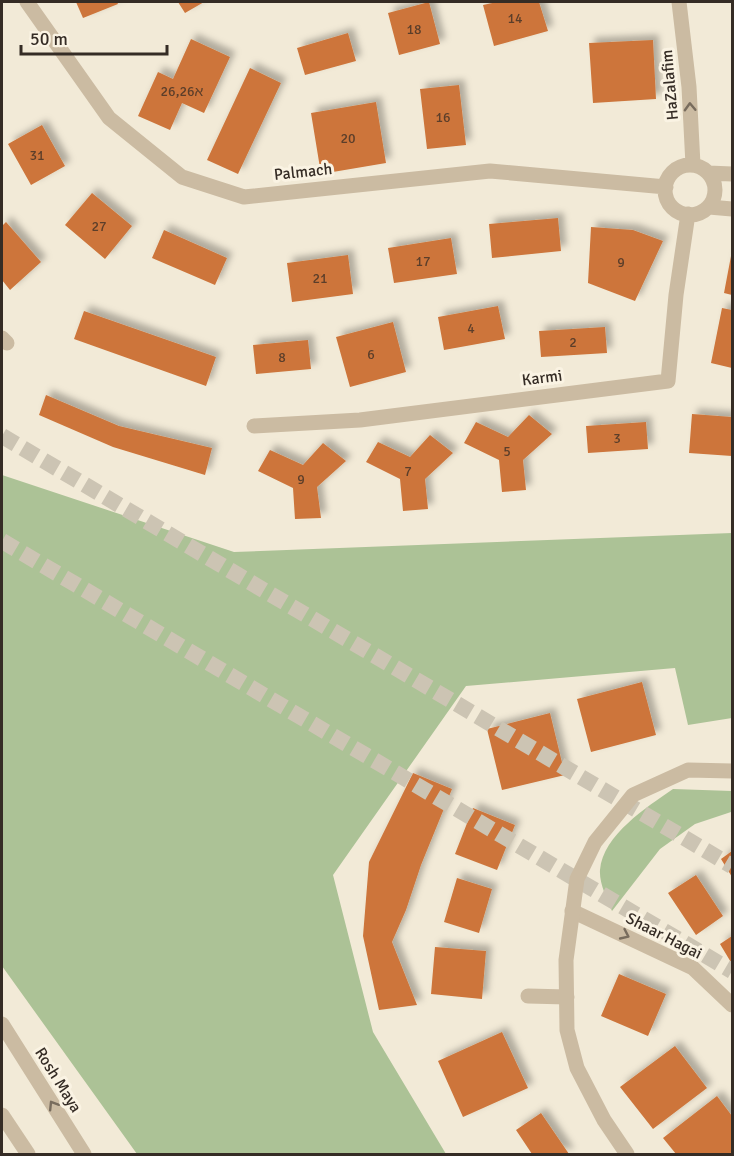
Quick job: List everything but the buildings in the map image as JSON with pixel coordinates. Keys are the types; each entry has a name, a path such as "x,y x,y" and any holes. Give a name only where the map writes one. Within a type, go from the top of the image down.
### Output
{"street":[{"name":"Palmach","path":"27,2 110,118 182,177 244,197 490,171 666,187"},
{"name":"HaZalafim","path":"679,2 689,87 693,165"},
{"path":"708,172 715,186 715,193 709,207 703,211 688,214 674,208 669,202 666,187 672,173 678,168 693,165 708,172 732,174"},
{"path":"709,207 732,209"},
{"name":"Karmi","path":"254,426 360,420 668,381 676,295 688,214"},
{"path":"627,1155 604,1120 577,1068 567,1030 566,960 577,879 595,842 633,795 688,770 732,771"},
{"name":"Shaar Hagai","path":"572,910 693,968 732,1005"},
{"path":"528,996 567,997"},
{"name":"Rosh Maya","path":"2,1024 84,1155"},
{"path":"2,1115 28,1155"}],"green space":[{"path":"2,475 234,552 732,533 732,718 688,725 675,668 466,686 333,875 373,1032 446,1154 137,1154 2,966"},
{"path":"673,789 732,791 731,812 695,824 660,849 612,911 604,891 600,870 609,845 628,823"}],"tunnel":[{"path":"2,436 732,866"},
{"path":"2,541 732,971"}]}
